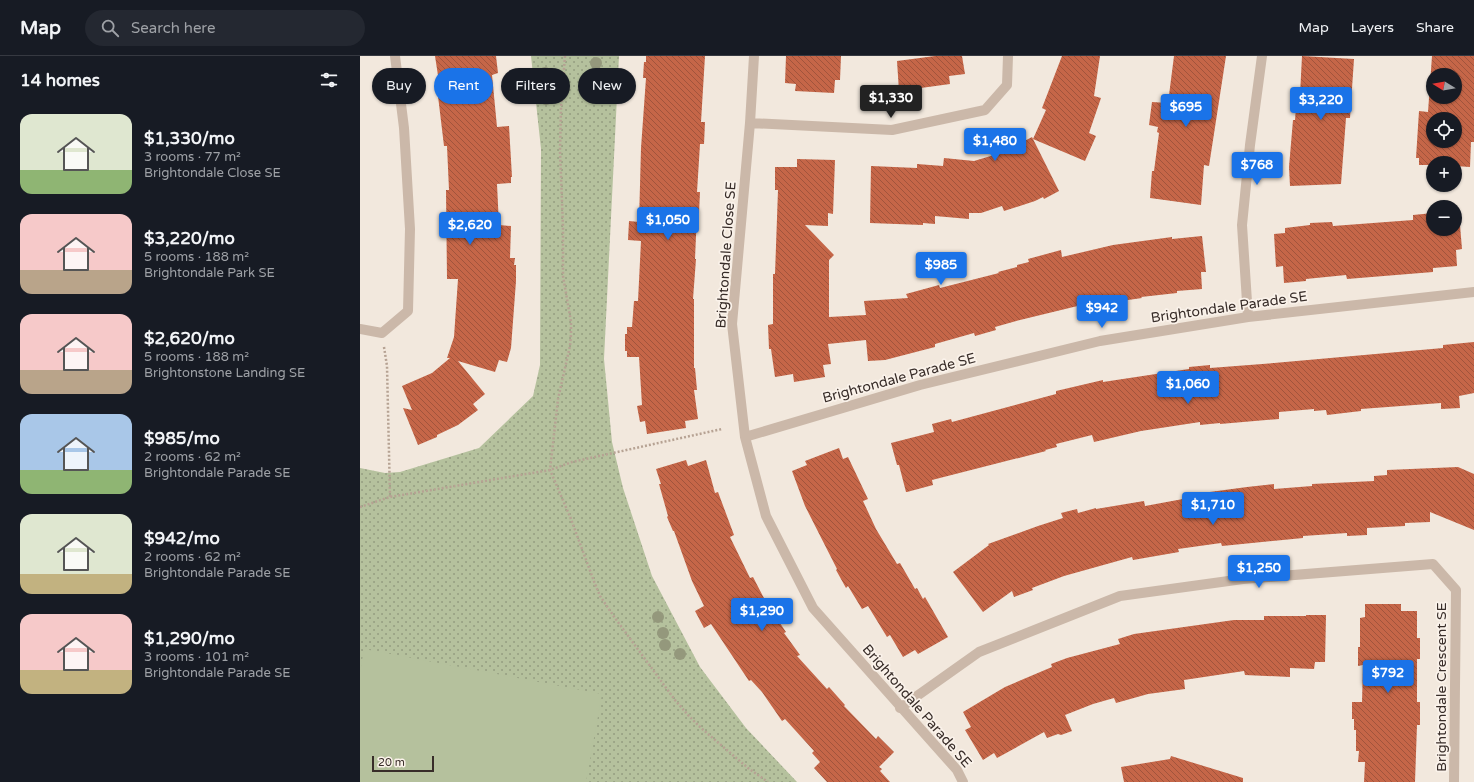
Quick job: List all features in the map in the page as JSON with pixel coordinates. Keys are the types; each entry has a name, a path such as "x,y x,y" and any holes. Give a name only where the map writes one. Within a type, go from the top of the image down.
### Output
{"street":[{"path":"360,329 382,333 408,311 410,229 405,136 395,56"},
{"name":"Brightondale Close SE","path":"745,437 732,324 750,123 754,56"},
{"path":"750,123 892,130 985,110 1007,84 1008,56"},
{"path":"1248,317 1242,225 1250,145 1262,56"},
{"name":"Brightondale Parade SE","path":"963,782 957,770 900,708 813,608 766,516 745,437 920,385 1100,341 1248,317 1474,292"},
{"name":"Brightondale Crescent SE","path":"900,708 979,652 1120,596 1243,580 1433,564 1456,590 1454,782"}],"path":[{"path":"565,56 561,107 560,151 563,276 571,322 571,334 570,346 558,399 550,470 571,519 600,596 615,618 675,700 688,715 712,738 748,768 768,782"},
{"path":"382,333 387,366 390,497"},
{"path":"360,507 390,497 550,470 572,462 722,429"}],"green space":[{"path":"531,56 619,56 618,68 578,68 578,104 617,104 604,359 612,442 623,488 652,576 700,667 746,728 797,782 360,782 360,468 385,473 400,472 479,448 533,396 540,365 541,149 536,104 570,104 570,68 532,68"},
{"path":"364,649 602,694 586,782 360,782 360,672"}],"building":[{"path":"435,56 496,56 498,73 493,75 493,68 437,68"},
{"path":"646,56 705,56 701,122 705,122 704,144 700,144 697,192 700,192 699,213 697,213 693,299 694,368 697,390 694,390 698,419 685,421 686,428 647,434 645,421 640,422 637,406 642,405 639,357 627,357 627,351 625,351 625,334 627,334 627,327 632,327 634,301 638,301 641,241 628,240 629,221 639,222 641,148 646,78 643,78"},
{"path":"786,56 841,56 840,80 835,80 834,93 795,91 796,84 785,83"},
{"path":"935,56 962,56 965,74 949,76 950,84 899,91 897,61"},
{"path":"1062,56 1100,56 1094,96 1101,98 1089,133 1096,136 1085,161 1033,139 1046,110 1042,108"},
{"path":"1174,56 1226,56 1209,166 1204,165 1201,205 1150,198 1152,171 1154,171 1159,133 1157,132 1158,127 1149,125 1152,102 1168,103"},
{"path":"1302,56 1354,59 1350,118 1346,118 1341,184 1290,186 1289,167 1293,120 1295,120 1297,95 1300,95"},
{"path":"1432,56 1474,56 1474,142 1471,142 1470,167 1462,166 1462,156 1426,156 1426,165 1419,165 1419,158 1416,158 1419,111 1428,112 1429,104 1462,104 1462,68 1431,68"},
{"path":"493,85 497,127 509,126 512,177 511,183 497,184 499,225 511,226 510,258 515,258 514,265 516,265 511,348 507,362 499,360 495,372 458,361 485,394 473,404 478,410 458,425 437,435 437,437 418,445 403,408 412,410 402,386 432,373 450,358 447,358 454,337 458,279 447,279 446,190 449,190 447,146 444,146 439,104 493,104"},
{"path":"1032,137 1059,191 1044,199 1043,197 1004,211 1002,206 981,213 969,213 969,219 935,216 935,224 870,223 871,166 917,168 917,164 943,166 944,158 974,161 1004,152"},
{"path":"797,159 835,160 833,214 828,213 828,226 805,225 834,255 829,260 829,317 866,315 864,301 908,298 906,294 939,285 940,288 999,273 998,272 1029,262 1028,259 1061,250 1062,257 1113,245 1172,237 1172,239 1202,236 1206,272 1201,272 1202,289 1177,291 1177,293 1121,301 1095,304 1094,302 1020,320 995,327 996,330 975,336 974,333 935,344 935,347 885,360 868,361 866,340 828,344 831,364 823,365 825,377 794,382 793,374 775,377 771,349 769,349 768,325 773,324 773,274 775,274 778,190 775,190 775,167 797,167"},
{"path":"1426,214 1426,236 1461,236 1462,249 1456,250 1457,266 1433,268 1433,272 1347,279 1346,275 1284,283 1283,266 1276,267 1274,234 1285,233 1285,228 1310,225 1310,223 1332,222 1333,226 1413,220 1413,215"},
{"path":"1474,342 1474,393 1459,396 1460,408 1441,409 1441,403 1361,409 1361,411 1327,415 1326,410 1314,411 1314,409 1279,412 1279,419 1200,425 1200,422 1141,431 1094,442 1092,435 1056,444 1057,447 1045,450 1046,451 932,480 933,485 907,492 891,443 934,432 932,424 951,419 952,422 1056,394 1056,391 1103,380 1103,382 1189,369 1189,367 1210,365 1210,368 1274,363 1443,348 1443,345"},
{"path":"839,448 843,459 848,457 868,499 863,501 876,529 897,564 900,563 915,589 917,588 923,599 925,597 948,637 918,654 915,650 903,657 890,635 887,637 868,606 862,609 848,586 846,588 836,570 837,569 805,506 792,471 807,465 805,461"},
{"path":"686,460 688,466 706,460 715,493 718,492 734,535 730,537 750,578 753,577 767,604 786,632 784,633 800,655 797,656 827,689 829,687 845,705 844,706 876,739 878,736 894,752 879,767 882,769 880,771 890,782 827,782 814,768 820,762 812,753 814,751 785,719 782,721 762,692 751,680 749,681 711,624 704,628 695,611 704,606 692,581 674,531 667,517 668,516 659,484 661,484 656,469"},
{"path":"1458,467 1474,474 1474,530 1430,512 1430,522 1405,523 1405,526 1367,528 1367,535 1347,536 1347,533 1303,536 1303,538 1222,546 1221,543 1178,549 1179,552 1133,560 1132,557 1064,576 1032,588 1033,590 1014,597 1012,591 983,612 953,572 989,545 988,544 1063,518 1061,513 1077,509 1078,513 1096,508 1144,501 1145,506 1183,499 1183,497 1195,494 1274,484 1274,489 1312,486 1312,484 1374,481 1374,476 1387,475 1387,470"},
{"path":"1365,604 1401,604 1401,611 1417,611 1417,638 1420,638 1420,659 1417,659 1417,702 1420,702 1420,725 1417,725 1415,782 1364,782 1365,762 1358,762 1359,751 1356,751 1356,730 1354,730 1354,719 1352,719 1352,702 1362,702 1363,665 1358,666 1358,647 1360,647 1360,618 1365,617"},
{"path":"1326,615 1325,662 1315,662 1314,669 1290,668 1290,677 1245,675 1244,671 1184,680 1185,689 1148,694 1116,703 1114,698 1093,704 1065,715 1072,731 1047,738 1044,732 997,758 994,753 983,760 965,730 971,727 963,712 1005,687 1052,667 1051,664 1067,658 1120,644 1118,639 1134,634 1234,620 1264,620 1264,616"},
{"path":"1171,756 1243,778 1243,782 1124,782 1121,767 1170,759"}]}
